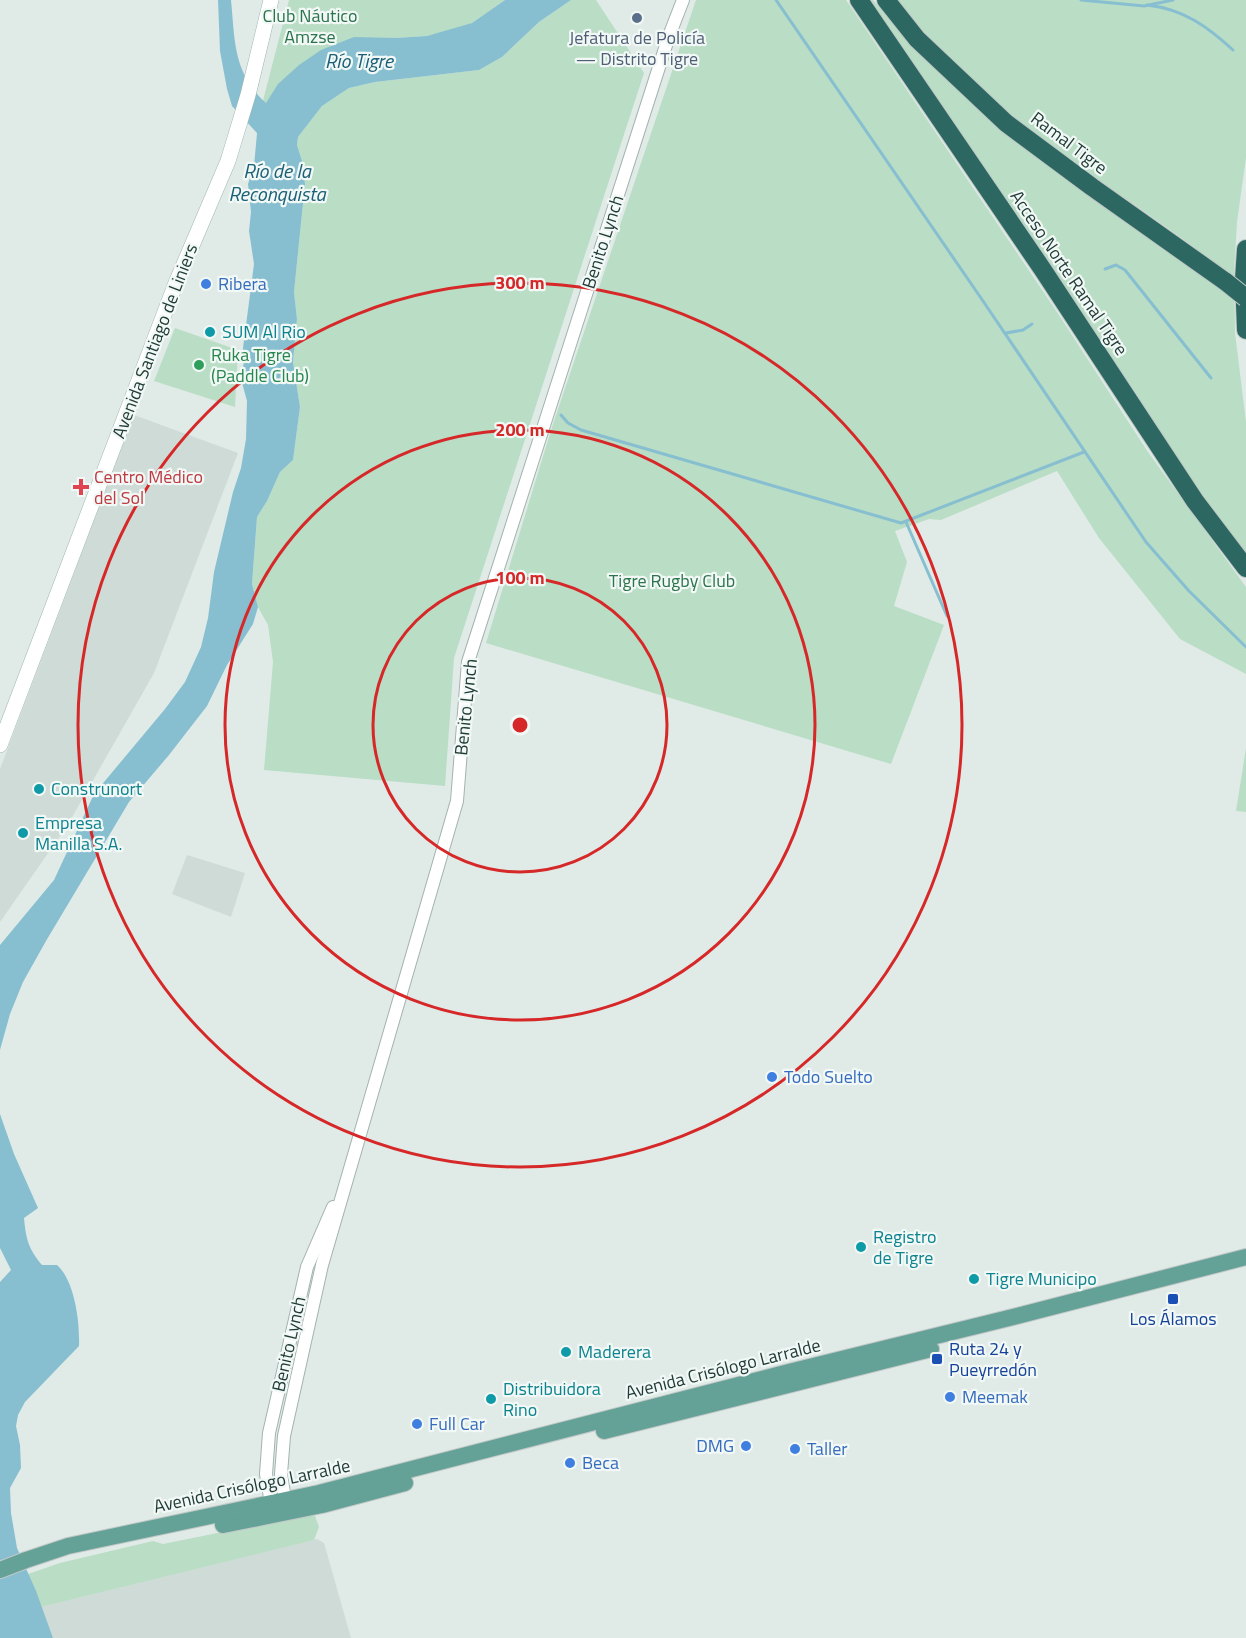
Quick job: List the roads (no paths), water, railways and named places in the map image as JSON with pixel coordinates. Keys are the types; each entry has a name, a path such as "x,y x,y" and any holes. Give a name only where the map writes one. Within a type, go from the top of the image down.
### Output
{"highway":[{"name":"Acceso Norte Ramal Tigre","path":"859,0 1043,270 1195,501 1246,568"},
{"name":"Ramal Tigre","path":"886,0 917,39 1006,123 1246,298"},
{"path":"1246,249 1244,279 1246,330"}],"main road":[{"name":"Avenida Santiago de Liniers","path":"0,745 155,336 228,161 240,124 271,0"},
{"name":"Avenida Crisólogo Larralde","path":"279,1508 1246,1257"},
{"name":"Avenida Crisólogo Larralde","path":"0,1570 48,1552 279,1508 1246,1268"},
{"name":"Avenida Crisólogo Larralde","path":"0,1580 94,1545"}],"street":[{"name":"Benito Lynch","path":"279,1508 284,1436 322,1265 457,801 468,662 669,36 683,0"}],"water":[{"name":"Río de la Reconquista","path":"218,0 231,0 235,43 241,68 255,92 266,103 278,84 299,65 321,50 354,37 427,36 472,23 505,0 571,0 539,22 502,57 479,70 375,82 349,88 322,106 298,137 297,145 303,164 305,184 294,292 297,319 293,362 300,407 293,460 280,472 257,517 252,584 258,607 253,624 227,665 207,706 129,802 46,941 23,982 10,1014 0,1050 0,945 54,880 94,794 185,682 201,647 208,618 214,572 241,468 246,439 247,401 241,379 254,264 249,231 251,212 248,184 254,166 257,133 232,106 227,89 220,51"},
{"path":"0,1114 14,1154 38,1208 24,1218 28,1243 42,1265 57,1265 63,1272 72,1292 79,1326 79,1346 25,1402 18,1415 16,1426 21,1468 10,1488 11,1513 17,1548 53,1638 0,1638 0,1282 11,1270 0,1248"}],"waterway":[{"path":"776,0 1146,542 1189,591 1246,647"},
{"path":"1081,0 1144,6 1173,0"},
{"path":"1147,5 1172,10 1194,20 1214,33 1233,50"},
{"path":"1105,269 1116,265 1125,270 1211,378"},
{"path":"1006,333 1023,330 1032,324"},
{"path":"561,415 568,423 581,430 901,523 1084,452"},
{"path":"906,522 947,616"}],"place":[{"name":"Jefatura de Policía — Distrito Tigre","path":"637,18"},
{"name":"Ribera","path":"206,284"},
{"name":"SUM Al Rio","path":"210,332"},
{"name":"Ruka Tigre (Paddle Club)","path":"199,365"},
{"name":"Centro Médico del Sol","path":"81,487"},
{"name":"Construnort","path":"39,789"},
{"name":"Empresa Manilla S.A.","path":"23,833"},
{"name":"Todo Suelto","path":"772,1077"},
{"name":"Registro de Tigre","path":"861,1247"},
{"name":"Tigre Municipo","path":"974,1279"},
{"name":"Los Álamos","path":"1173,1299"},
{"name":"Maderera","path":"566,1352"},
{"name":"Ruta 24 y Pueyrredón","path":"937,1359"},
{"name":"Meemak","path":"950,1397"},
{"name":"Distribuidora Rino","path":"491,1399"},
{"name":"Full Car","path":"417,1424"},
{"name":"DMG","path":"746,1446"},
{"name":"Taller","path":"795,1449"},
{"name":"Beca","path":"570,1463"}],"park label":[{"name":"Club Náutico Amzse","path":"310,26"},
{"name":"Tigre Rugby Club","path":"672,581"}],"water label":[{"name":"Río Tigre","path":"359,61"}]}
